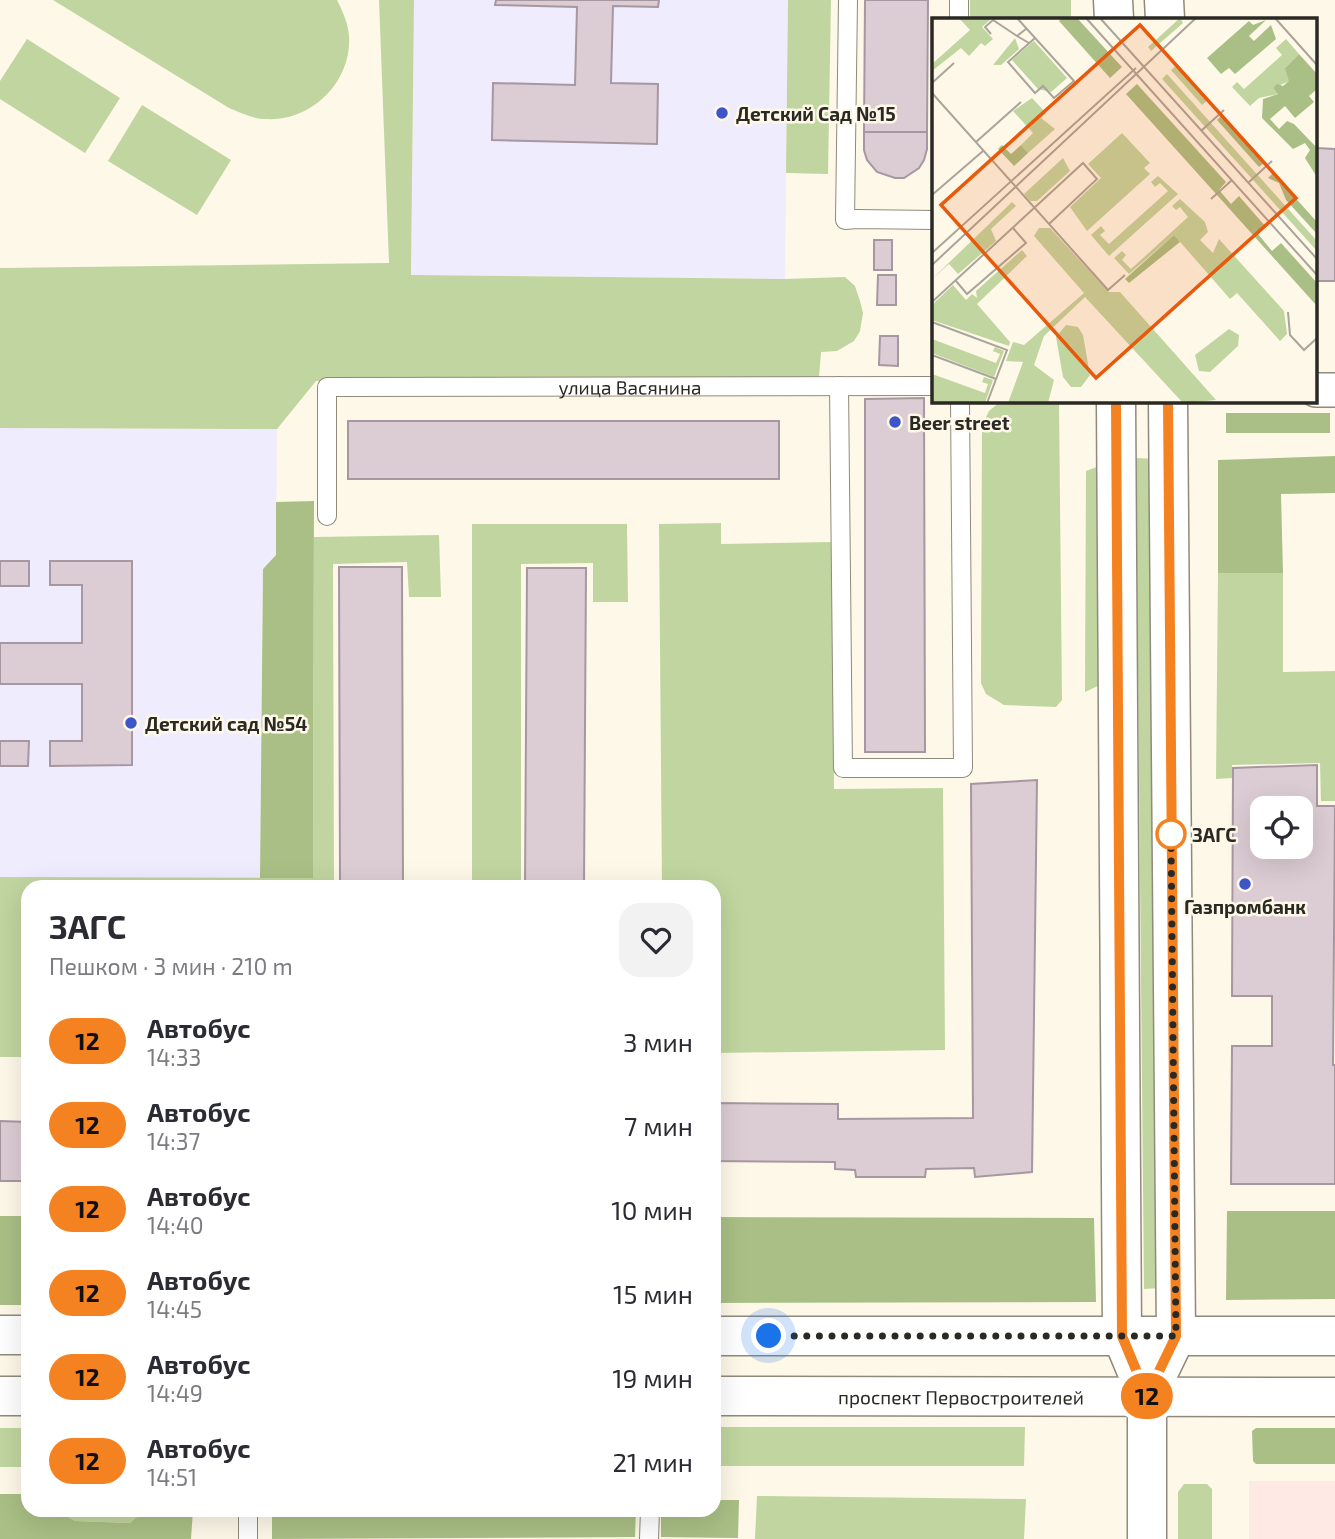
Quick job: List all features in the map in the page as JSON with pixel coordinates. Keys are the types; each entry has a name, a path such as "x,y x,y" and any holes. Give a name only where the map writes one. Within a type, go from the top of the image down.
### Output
{"street":[{"path":"1114,0 1114,18"},
{"path":"1164,0 1165,18"},
{"path":"1116,402 1122,1336 1147,1396 1147,1539"},
{"path":"1147,1396 1176,1336 1168,402"},
{"path":"0,1335 21,1335"},
{"path":"721,1335 1335,1336"},
{"path":"0,1396 21,1396"},
{"name":"проспект Первостроителей","path":"721,1396 1335,1396"}],"lane":[{"path":"848,0 845,220 932,220"},
{"path":"959,0 959,18"},
{"path":"839,386 843,768 963,768 960,402"},
{"name":"улица Васянина","path":"327,516 327,387 932,386"},
{"path":"248,1517 248,1539"},
{"path":"649,1539 650,1517"}],"shaded area":[{"name":"Детский Сад №15","path":"414,0 496,0 496,5 577,7 575,85 494,83 492,140 656,144 611,83 613,6 658,7 659,0 788,0 785,279 411,275"},
{"name":"Детский сад №54","path":"0,428 277,429 276,555 263,569 260,878 0,877"},
{"path":"1249,1481 1335,1481 1335,1539 1249,1539"}],"green space":[{"path":"53,0 337,0 348,27 348,53 344,69 336,83 326,96 313,106 283,118 256,118 229,108"},
{"path":"379,0 414,0 411,275 785,279 845,277 855,286 863,313 860,331 854,341 837,351 821,352 819,377 316,381 277,429 0,428 0,268 389,263"},
{"path":"788,0 831,0 828,174 786,173"},
{"path":"970,0 1071,0 1071,18 970,18"},
{"path":"27,39 120,98 85,153 0,99 0,81"},
{"path":"142,105 231,160 197,215 108,161"},
{"path":"1000,402 1059,402 1062,700 1056,707 1004,705 986,694 981,683 982,425 989,411"},
{"path":"1226,413 1330,413 1330,433 1226,433"},
{"path":"1335,456 1335,493 1281,494 1283,573 1218,573 1218,460"},
{"path":"1136,458 1156,459 1160,1288 1144,1289"},
{"path":"1102,465 1100,685 1085,692 1086,471"},
{"path":"314,501 313,878 260,878 263,569 276,555 276,502"},
{"path":"721,523 721,544 832,542 834,789 943,788 945,1050 721,1053 721,880 662,880 659,524"},
{"path":"472,524 627,524 628,602 593,602 593,563 521,564 521,880 472,880"},
{"path":"439,535 441,597 409,597 407,562 333,564 334,880 21,880 21,1057 0,1057 0,877 313,878 314,537"},
{"path":"1218,573 1283,573 1283,672 1335,671 1335,801 1321,801 1320,763 1232,765 1232,778 1216,779"},
{"path":"1227,1211 1335,1211 1335,1299 1226,1300"},
{"path":"0,1216 21,1216 21,1305 0,1305"},
{"path":"721,1217 1094,1218 1096,1302 721,1303"},
{"path":"721,1427 1025,1427 1024,1466 721,1466"},
{"path":"0,1428 21,1428 21,1467 0,1467"},
{"path":"1256,1428 1335,1428 1335,1464 1256,1464 1253,1461 1252,1431"},
{"path":"1184,1484 1207,1484 1212,1489 1212,1539 1178,1539 1178,1492"},
{"path":"0,1494 21,1494 21,1517 68,1517 75,1521 130,1523 137,1517 193,1517 191,1539 0,1539"},
{"path":"757,1496 1026,1499 1024,1539 755,1539"},
{"path":"721,1500 739,1500 738,1538 661,1537 661,1517 721,1517"},
{"path":"68,1517 137,1517 130,1523 75,1521"},
{"path":"272,1517 636,1517 635,1537 272,1539"}],"building":[{"path":"496,0 659,0 658,7 613,6 611,83 658,84 657,144 492,140 493,83 575,85 577,7 495,5"},
{"path":"865,0 928,0 927,132 864,132"},
{"path":"864,132 927,132 924,160 919,168 904,178 877,172 867,160"},
{"path":"1318,148 1335,149 1335,281 1318,281"},
{"path":"874,240 892,240 892,270 874,270"},
{"path":"878,275 896,275 896,305 877,305"},
{"path":"880,336 898,336 898,366 879,365"},
{"path":"924,398 925,752 865,752 865,399"},
{"path":"348,421 779,421 779,479 348,479"},
{"path":"0,561 29,561 29,586 0,586"},
{"path":"50,561 132,561 132,765 50,766 50,741 82,741 82,684 0,684 0,643 82,643 82,585 50,585"},
{"path":"339,567 402,567 403,880 340,880"},
{"path":"527,568 586,568 584,880 525,880"},
{"path":"0,741 29,741 28,766 0,766"},
{"path":"1317,765 1317,806 1335,806 1335,1184 1231,1184 1232,1046 1272,1046 1272,996 1232,996 1233,768"},
{"path":"1037,780 1032,1172 975,1177 974,1168 926,1169 925,1177 856,1177 855,1170 835,1169 835,1162 721,1161 721,1103 838,1104 838,1119 973,1118 971,784"},
{"path":"0,1121 21,1122 21,1181 0,1181"}],"bus line":[{"name":"12","path":"1116,402 1122,1336 1147,1396 1176,1336 1168,402"}],"place":[{"name":"Детский Сад №15","path":"722,113"},
{"name":"Beer street","path":"895,422"},
{"name":"Детский сад №54","path":"131,723"},
{"name":"ЗАГС","path":"1171,834"},
{"name":"Газпромбанк","path":"1245,884"}],"route":[{"path":"769,1336 1176,1336 1171,834"}]}
